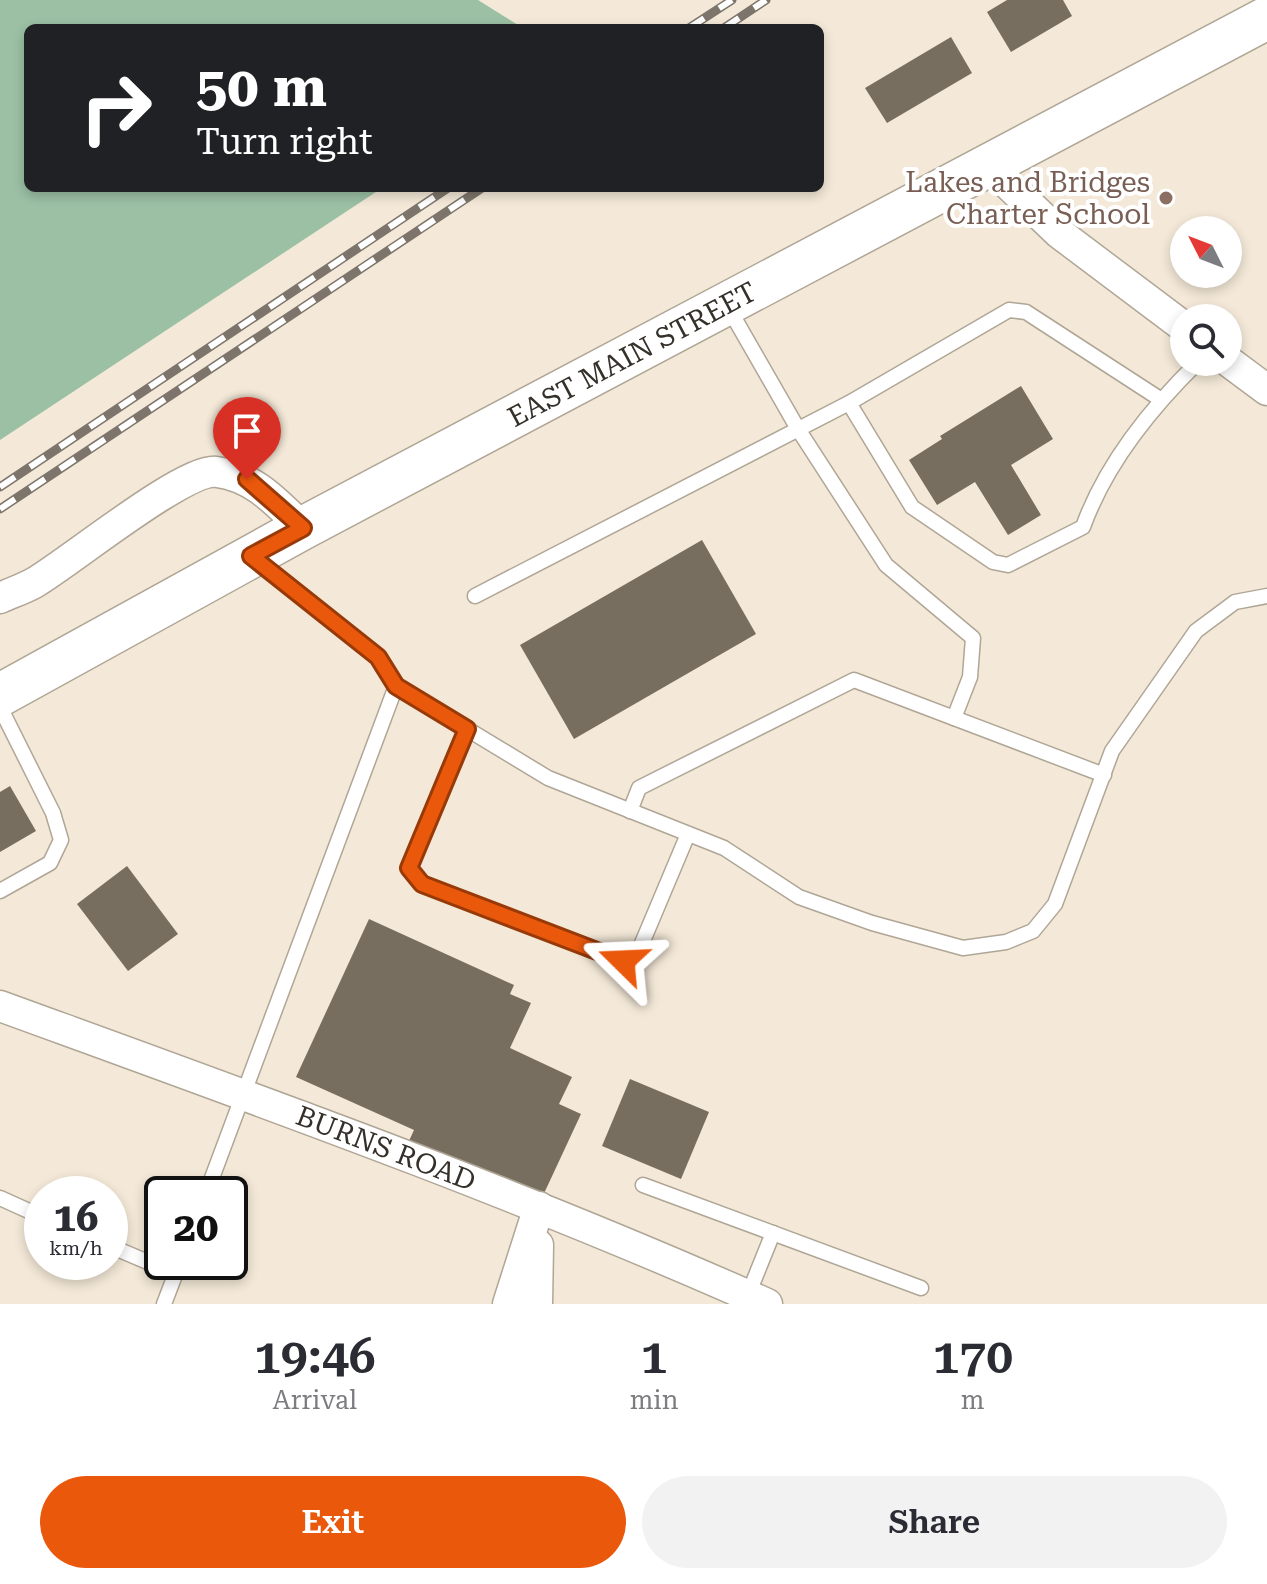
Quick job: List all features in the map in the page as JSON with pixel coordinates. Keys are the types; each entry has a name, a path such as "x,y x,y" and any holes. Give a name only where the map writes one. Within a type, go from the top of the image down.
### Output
{"main road":[{"name":"EAST MAIN STREET","path":"0,695 303,528 542,405 726,303 1267,18"}],"street":[{"path":"988,165 1059,233 1170,316"},
{"path":"1242,371 1267,390"},
{"path":"0,598 34,583 183,482 213,471 247,479 303,528"},
{"name":"BURNS ROAD","path":"0,1006 332,1125 539,1207 757,1300"},
{"path":"508,1304 539,1207"},
{"path":"537,1304 539,1207"}],"lane":[{"path":"726,303 798,429 886,565 973,638 970,677 954,718"},
{"path":"475,596 849,403 1009,310 1026,312 1160,399"},
{"path":"849,403 912,507 993,562 1008,565 1083,527 1097,488 1160,399 1184,376"},
{"path":"251,556 378,657 396,686 548,778 724,848 799,897 872,923 963,948 1006,942 1033,931 1055,904 1112,751 1196,631 1235,602 1267,596"},
{"path":"630,811 639,788 854,680 1104,775"},
{"path":"213,1176 396,686"},
{"path":"0,707 53,813 61,840 50,863 0,891"},
{"path":"467,729 409,868 422,884 623,961 640,948 688,834"},
{"path":"643,1185 921,1288"},
{"path":"0,1198 24,1209"},
{"path":"757,1300 773,1233"},
{"path":"164,1304 173,1280"}],"green space":[{"path":"0,0 478,0 516,24 24,24 24,192 376,192 0,440"}],"building":[{"path":"1007,0 1063,0 1072,16 1011,52 987,12"},
{"path":"951,37 972,73 887,123 865,88"},
{"path":"1021,386 1053,439 1011,465 1041,515 1008,535 975,482 937,505 909,460 942,439 940,436"},
{"path":"702,540 756,634 574,739 520,645"},
{"path":"10,786 36,831 0,852 0,792"},
{"path":"127,866 178,934 128,971 77,904"},
{"path":"369,919 514,985 510,994 531,1003 510,1048 572,1077 559,1104 581,1114 540,1202 408,1143 414,1130 296,1077"},
{"path":"630,1079 709,1112 681,1179 602,1146"}],"railway":[{"path":"695,24 732,0"},
{"path":"730,24 766,0"},
{"path":"0,487 442,192"},
{"path":"0,509 476,192"}],"place":[{"name":"Lakes and Bridges Charter School","path":"1166,198"}],"route":[{"path":"247,479 303,528 251,556 378,657 396,686 467,729 409,868 422,884 623,961"}]}
